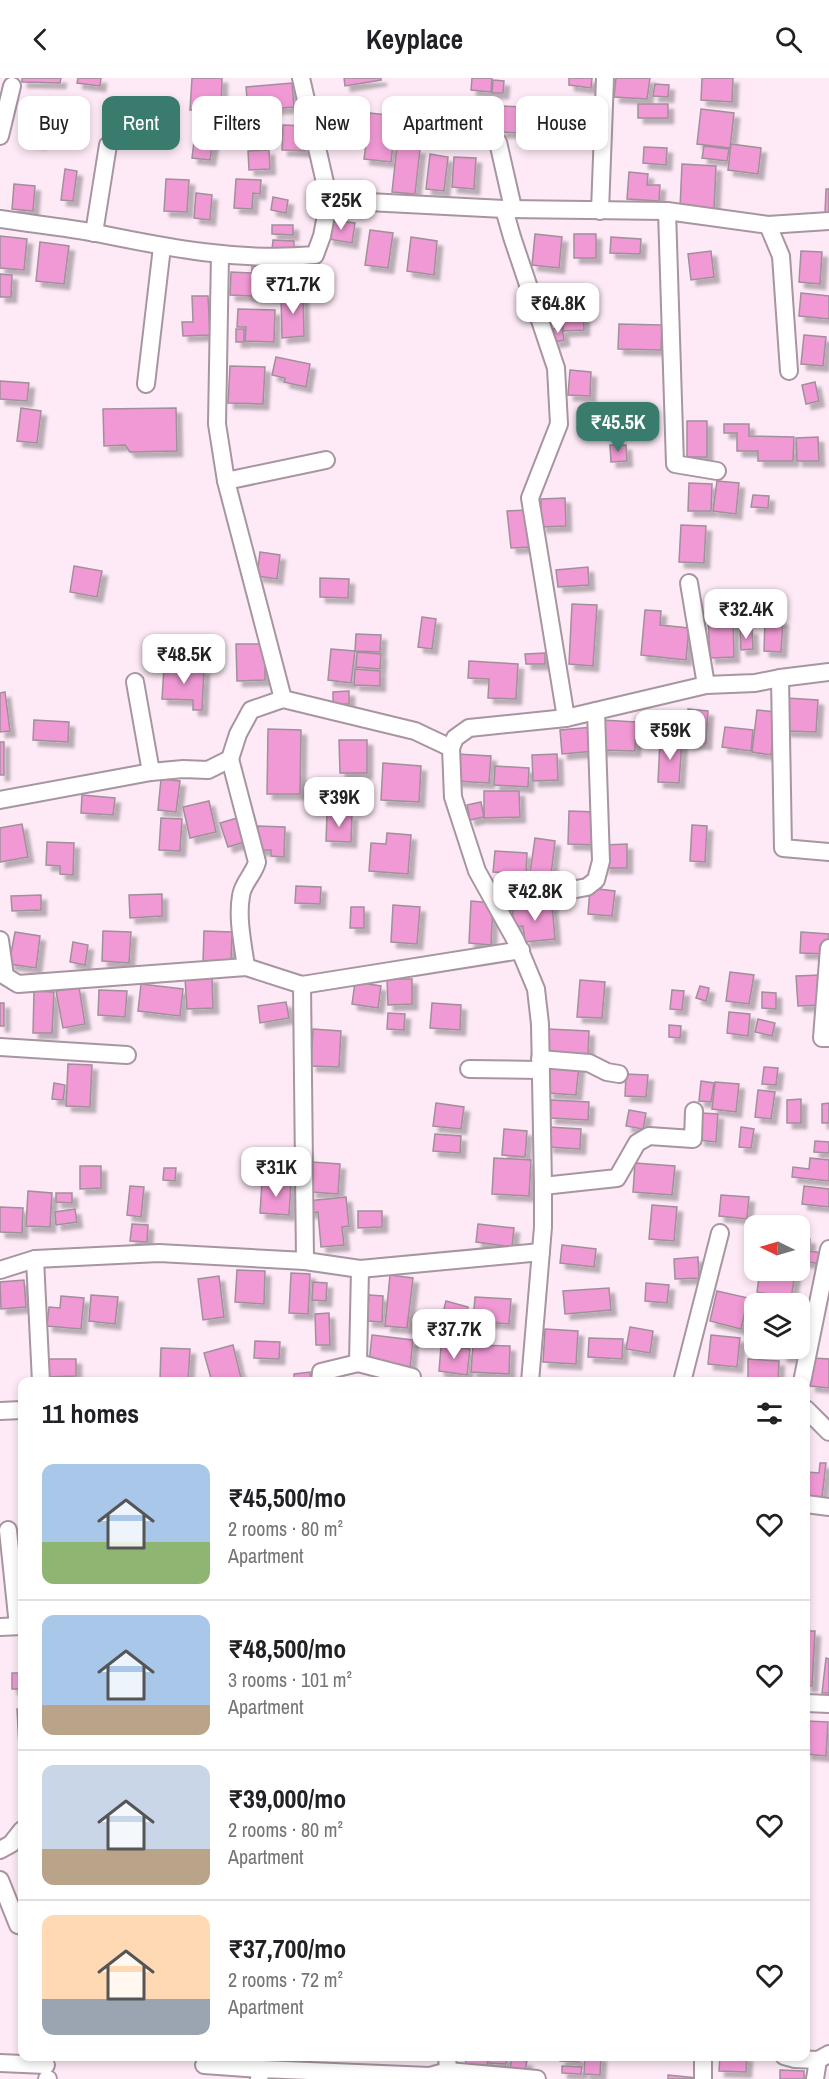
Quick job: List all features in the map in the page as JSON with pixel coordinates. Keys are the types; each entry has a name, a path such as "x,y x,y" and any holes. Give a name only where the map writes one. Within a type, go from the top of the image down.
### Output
{"street":[{"path":"0,219 94,233 162,247 220,254 280,258 315,255 322,236 329,200 301,78"},
{"path":"600,211 605,78"},
{"path":"0,136 12,86"},
{"path":"94,233 107,150"},
{"path":"499,150 512,237 556,368 559,424 530,498 566,718"},
{"path":"329,200 509,209 667,211 768,225 829,221"},
{"path":"667,211 675,464 717,471"},
{"path":"768,225 781,256 789,371"},
{"path":"146,384 162,247"},
{"path":"220,254 217,424 226,481 283,699"},
{"path":"226,481 326,460"},
{"path":"689,583 706,685"},
{"path":"530,1377 541,1252 543,1186 540,1024 536,989 521,950 477,871 453,797 451,748 455,738 469,728 566,718 706,685 755,683 829,672"},
{"path":"780,678 783,848 829,852"},
{"path":"135,682 151,772"},
{"path":"246,967 241,923 241,894 258,862 230,759 237,734 251,710 283,699 415,731 451,748"},
{"path":"496,904 587,887 597,880 601,861 596,711"},
{"path":"0,800 151,772 183,769 208,770 230,759"},
{"path":"0,940 5,976 18,984 246,967 302,986 521,950"},
{"path":"829,948 822,1038 829,1038"},
{"path":"302,986 305,1261"},
{"path":"0,1047 127,1055"},
{"path":"469,1069 588,1063 606,1072 619,1074"},
{"path":"543,1186 617,1179 637,1143 649,1136 693,1139 694,1111"},
{"path":"683,1377 720,1233"},
{"path":"803,1377 829,1249"},
{"path":"0,1270 35,1259 159,1253 305,1261 360,1269 541,1252"},
{"path":"35,1259 41,1377"},
{"path":"358,1363 360,1269"},
{"path":"320,1377 321,1372 358,1363 412,1377"},
{"path":"0,1411 18,1410"},
{"path":"810,1413 829,1432"},
{"path":"810,1505 829,1508"},
{"path":"8,1530 18,1610"},
{"path":"0,1628 18,1626"},
{"path":"810,1703 829,1704"},
{"path":"0,1850 11,1844 18,1835"},
{"path":"0,1880 18,1925"},
{"path":"815,2079 824,2057"},
{"path":"703,2079 704,2061"},
{"path":"0,2063 47,2072"},
{"path":"204,2065 260,2074 430,2076 448,2064 537,2079"}],"building":[{"path":"22,78 61,78 60,83 22,82"},
{"path":"78,78 101,78 100,86 77,83"},
{"path":"192,78 222,78 221,96 192,96 192,110 190,110"},
{"path":"344,78 381,78 381,80 345,86"},
{"path":"472,78 492,78 491,92 471,90"},
{"path":"569,78 592,78 591,88 569,85"},
{"path":"616,78 650,78 647,99 614,97"},
{"path":"702,78 733,78 732,102 701,100"},
{"path":"493,80 504,81 503,93 492,93"},
{"path":"292,83 294,107 282,108 282,96 247,96 246,87"},
{"path":"655,84 669,85 668,97 653,96"},
{"path":"638,104 668,104 668,118 638,118"},
{"path":"504,106 516,107 516,133 504,132"},
{"path":"701,109 734,113 730,148 697,144"},
{"path":"370,113 382,114 382,150 392,150 391,162 364,159 365,150 370,150"},
{"path":"283,125 294,125 294,150 305,151 282,150"},
{"path":"731,144 761,148 758,174 728,170"},
{"path":"704,146 729,149 727,161 702,158"},
{"path":"644,147 667,148 666,165 643,163"},
{"path":"193,150 212,150 210,160 192,158"},
{"path":"269,150 270,169 249,170 248,151"},
{"path":"397,150 420,150 415,194 392,192"},
{"path":"430,154 448,157 444,191 426,189"},
{"path":"454,157 476,158 474,189 452,187"},
{"path":"682,164 716,166 714,210 680,208"},
{"path":"65,169 77,171 73,201 61,200"},
{"path":"629,172 648,174 647,185 660,185 659,201 627,199"},
{"path":"166,179 189,180 187,212 164,211"},
{"path":"236,179 261,180 260,194 253,193 252,209 234,208"},
{"path":"14,184 35,186 33,211 12,209"},
{"path":"826,189 829,189 829,213 825,213"},
{"path":"196,193 212,195 210,220 194,218"},
{"path":"273,197 288,200 286,213 271,210"},
{"path":"330,220 355,223 352,243 328,239"},
{"path":"272,225 293,225 293,235 272,234"},
{"path":"370,230 393,233 388,268 365,265"},
{"path":"535,234 562,237 559,268 532,265"},
{"path":"574,234 596,234 596,258 574,258"},
{"path":"0,236 27,239 24,270 0,268"},
{"path":"411,237 437,241 434,275 407,271"},
{"path":"611,237 641,239 640,254 610,253"},
{"path":"273,240 294,241 294,250 272,250"},
{"path":"40,242 69,246 64,284 36,281"},
{"path":"711,251 714,277 691,280 688,254"},
{"path":"801,251 822,252 820,284 799,282"},
{"path":"252,266 277,267 275,297 230,295 231,272 252,273"},
{"path":"0,274 12,275 11,297 0,297"},
{"path":"303,292 304,336 282,338 281,295"},
{"path":"801,293 829,296 829,319 799,316"},
{"path":"192,296 208,296 210,335 183,336 182,322 193,322"},
{"path":"583,299 584,330 563,331 563,300"},
{"path":"238,309 275,310 274,342 245,341 246,327 237,327"},
{"path":"619,324 662,325 661,350 618,349"},
{"path":"562,327 564,340 554,342 552,329"},
{"path":"236,329 244,329 244,342 236,342"},
{"path":"804,335 826,337 823,366 801,364"},
{"path":"276,357 310,364 306,387 284,382 285,378 272,375"},
{"path":"230,366 265,367 263,404 228,403"},
{"path":"570,370 591,372 590,396 568,395"},
{"path":"0,381 29,383 27,401 0,399"},
{"path":"815,382 819,401 806,404 802,385"},
{"path":"611,406 633,407 632,421 611,420"},
{"path":"21,408 41,411 37,443 17,441"},
{"path":"176,408 177,451 130,452 125,445 104,446 103,409"},
{"path":"687,421 707,421 707,457 687,457"},
{"path":"724,424 749,424 749,436 794,437 793,461 758,461 758,451 737,451 737,433 724,433"},
{"path":"818,437 819,461 797,461 796,438"},
{"path":"610,445 626,445 627,461 611,462"},
{"path":"717,481 739,483 736,514 713,511"},
{"path":"689,483 712,484 711,511 688,511"},
{"path":"753,495 769,496 768,508 751,507"},
{"path":"565,498 566,526 541,527 541,499"},
{"path":"528,510 531,547 511,548 507,511"},
{"path":"681,525 706,526 704,563 679,562"},
{"path":"260,552 280,555 277,579 257,576"},
{"path":"74,566 102,571 97,597 70,592"},
{"path":"588,567 589,585 558,587 556,570"},
{"path":"320,578 349,579 348,598 320,597"},
{"path":"572,604 597,605 593,666 569,664"},
{"path":"645,610 661,611 660,625 689,628 686,660 641,655"},
{"path":"422,617 436,619 432,649 418,647"},
{"path":"733,618 734,657 710,658 708,619"},
{"path":"765,619 783,620 781,652 764,651"},
{"path":"752,629 753,649 741,650 740,630"},
{"path":"356,634 381,635 380,652 355,651"},
{"path":"236,644 265,644 265,680 237,681"},
{"path":"331,649 355,651 351,683 328,680"},
{"path":"357,652 381,654 380,669 356,667"},
{"path":"545,653 545,664 526,664 525,654"},
{"path":"469,661 518,664 516,699 488,698 489,679 468,678"},
{"path":"164,667 204,669 202,710 193,710 193,700 162,699"},
{"path":"355,669 380,671 380,686 354,685"},
{"path":"349,691 349,704 333,704 333,692"},
{"path":"5,692 10,731 0,732 0,693"},
{"path":"787,698 818,700 816,732 785,731"},
{"path":"688,709 708,711 706,744 686,743"},
{"path":"757,710 776,712 771,755 752,752"},
{"path":"34,720 69,722 68,742 33,740"},
{"path":"602,720 636,722 635,751 600,750"},
{"path":"593,727 595,751 562,754 560,730"},
{"path":"725,727 753,730 751,751 722,747"},
{"path":"268,729 301,730 300,794 267,794"},
{"path":"339,740 367,740 367,773 340,773"},
{"path":"660,740 682,741 679,783 658,782"},
{"path":"0,742 4,742 4,775 0,775"},
{"path":"457,754 491,756 489,783 456,781"},
{"path":"557,754 558,780 533,781 532,755"},
{"path":"383,763 421,766 419,802 381,800"},
{"path":"495,766 529,768 528,787 494,785"},
{"path":"161,779 180,781 176,812 158,810"},
{"path":"484,791 519,791 520,817 484,818"},
{"path":"82,795 115,798 113,815 81,813"},
{"path":"209,801 216,832 190,838 183,807"},
{"path":"481,802 484,817 470,820 467,805"},
{"path":"569,811 596,812 595,845 568,844"},
{"path":"327,814 352,815 351,842 326,841"},
{"path":"161,818 182,819 180,851 159,850"},
{"path":"237,818 244,842 228,847 220,823"},
{"path":"22,824 28,857 0,862 0,828"},
{"path":"692,825 707,826 705,862 690,861"},
{"path":"258,826 285,827 284,857 271,856 271,850 257,850"},
{"path":"387,833 411,835 408,874 369,871 371,843 386,844"},
{"path":"535,838 555,841 551,875 530,873"},
{"path":"47,842 74,843 73,875 60,874 60,866 46,865"},
{"path":"627,844 627,868 604,868 604,845"},
{"path":"495,851 527,853 526,874 493,872"},
{"path":"296,886 321,887 320,904 295,903"},
{"path":"590,888 615,891 612,916 588,914"},
{"path":"162,894 162,916 130,918 129,895"},
{"path":"41,895 41,910 12,911 11,896"},
{"path":"471,901 493,903 491,945 469,943"},
{"path":"552,904 555,939 525,942 523,926 514,927 512,907"},
{"path":"393,905 420,907 417,944 391,942"},
{"path":"351,907 364,907 364,928 350,928"},
{"path":"103,931 131,932 129,963 102,961"},
{"path":"204,931 232,932 231,962 203,962"},
{"path":"15,932 40,936 36,968 9,964"},
{"path":"801,932 829,934 828,954 800,953"},
{"path":"73,942 88,945 85,965 70,962"},
{"path":"730,972 754,975 749,1004 726,1001"},
{"path":"821,975 822,1005 798,1006 796,976"},
{"path":"212,977 213,1008 187,1009 185,978"},
{"path":"387,979 412,979 412,1004 388,1005"},
{"path":"580,980 605,982 602,1018 577,1017"},
{"path":"355,982 381,986 378,1008 352,1004"},
{"path":"141,984 183,989 180,1016 138,1011"},
{"path":"700,986 709,988 706,1001 696,998"},
{"path":"79,987 85,1024 63,1028 56,991"},
{"path":"99,990 127,991 125,1017 98,1015"},
{"path":"672,990 684,991 682,1010 670,1009"},
{"path":"34,991 54,992 52,1033 33,1033"},
{"path":"762,992 776,993 776,1009 762,1008"},
{"path":"286,1002 289,1018 260,1023 258,1006"},
{"path":"0,1003 4,1003 4,1026 0,1026"},
{"path":"432,1003 461,1005 460,1030 430,1028"},
{"path":"729,1012 750,1014 748,1036 727,1033"},
{"path":"388,1013 405,1014 404,1030 387,1029"},
{"path":"758,1019 775,1023 772,1036 755,1032"},
{"path":"669,1025 681,1026 680,1038 669,1037"},
{"path":"313,1029 341,1031 339,1067 311,1066"},
{"path":"548,1029 589,1031 588,1055 547,1052"},
{"path":"551,1063 579,1065 576,1095 548,1093"},
{"path":"68,1064 92,1065 90,1107 66,1106"},
{"path":"764,1067 778,1068 776,1085 762,1084"},
{"path":"626,1074 648,1075 646,1097 625,1096"},
{"path":"701,1081 714,1083 711,1102 699,1101"},
{"path":"715,1082 739,1084 736,1112 712,1109"},
{"path":"54,1083 65,1085 63,1100 52,1099"},
{"path":"758,1090 775,1092 771,1119 755,1117"},
{"path":"801,1099 801,1123 787,1123 787,1100"},
{"path":"551,1100 589,1102 588,1120 550,1118"},
{"path":"436,1103 464,1107 461,1129 433,1126"},
{"path":"829,1103 829,1123 822,1123 822,1104"},
{"path":"629,1110 646,1113 643,1129 626,1126"},
{"path":"701,1113 718,1114 716,1142 699,1140"},
{"path":"549,1127 581,1129 580,1149 548,1147"},
{"path":"741,1127 754,1129 751,1148 739,1147"},
{"path":"504,1129 527,1131 525,1157 502,1155"},
{"path":"435,1134 461,1136 460,1153 433,1151"},
{"path":"815,1141 829,1142 829,1153 814,1152"},
{"path":"260,1151 299,1153 297,1180 258,1178"},
{"path":"494,1158 531,1160 529,1196 492,1194"},
{"path":"810,1158 829,1160 829,1181 792,1177 793,1167 809,1169"},
{"path":"312,1162 340,1164 338,1194 311,1192"},
{"path":"635,1163 675,1166 672,1195 633,1192"},
{"path":"80,1166 101,1166 101,1188 80,1189"},
{"path":"164,1168 176,1168 175,1181 163,1180"},
{"path":"262,1181 291,1183 289,1215 260,1213"},
{"path":"130,1186 144,1187 141,1217 127,1215"},
{"path":"804,1186 829,1189 829,1207 802,1204"},
{"path":"28,1191 52,1193 50,1227 26,1226"},
{"path":"56,1193 72,1193 72,1203 56,1202"},
{"path":"721,1195 749,1197 747,1215 744,1215 744,1219 719,1216"},
{"path":"346,1197 349,1226 342,1227 344,1245 321,1247 318,1212 309,1213 307,1201"},
{"path":"652,1205 677,1207 674,1241 649,1239"},
{"path":"0,1207 23,1208 22,1233 0,1232"},
{"path":"75,1209 77,1222 56,1225 55,1212"},
{"path":"358,1211 382,1211 382,1227 358,1228"},
{"path":"132,1224 148,1225 147,1242 130,1241"},
{"path":"478,1224 514,1228 512,1247 476,1242"},
{"path":"562,1245 596,1249 594,1267 560,1263"},
{"path":"810,1251 823,1253 822,1264 810,1262"},
{"path":"698,1257 699,1278 675,1279 674,1259"},
{"path":"237,1270 265,1271 264,1304 235,1302"},
{"path":"291,1273 310,1274 308,1314 289,1313"},
{"path":"390,1275 413,1278 407,1328 385,1326"},
{"path":"219,1276 224,1317 203,1320 198,1279"},
{"path":"24,1280 26,1307 1,1309 0,1282"},
{"path":"758,1281 794,1281 792,1293 757,1292"},
{"path":"313,1282 327,1283 326,1301 312,1300"},
{"path":"646,1283 669,1285 667,1303 645,1301"},
{"path":"609,1288 611,1310 565,1314 563,1291"},
{"path":"717,1291 744,1297 741,1329 710,1321"},
{"path":"91,1295 118,1297 115,1324 89,1321"},
{"path":"369,1295 383,1296 382,1322 367,1321"},
{"path":"61,1296 84,1298 81,1329 47,1326 49,1307 60,1308"},
{"path":"475,1297 511,1299 509,1324 473,1321"},
{"path":"446,1301 468,1307 463,1327 441,1321"},
{"path":"329,1313 330,1345 316,1345 315,1314"},
{"path":"630,1327 653,1331 650,1353 626,1349"},
{"path":"545,1329 578,1331 576,1364 543,1362"},
{"path":"372,1335 413,1340 410,1368 369,1363"},
{"path":"711,1335 740,1338 737,1367 708,1364"},
{"path":"589,1338 623,1339 622,1359 588,1357"},
{"path":"255,1341 280,1342 279,1359 254,1358"},
{"path":"233,1345 241,1377 211,1377 204,1353"},
{"path":"473,1345 510,1346 509,1374 471,1372"},
{"path":"441,1346 470,1349 467,1375 439,1371"},
{"path":"161,1348 190,1349 188,1377 160,1377"},
{"path":"813,1358 829,1359 829,1388 810,1386"},
{"path":"47,1359 76,1359 76,1376 47,1377"},
{"path":"748,1359 779,1361 778,1377 748,1377"},
{"path":"310,1372 310,1377 294,1377 294,1374"},
{"path":"820,1463 826,1463 822,1497 810,1496 810,1472 819,1473"},
{"path":"810,1631 815,1631 812,1686 810,1686"},
{"path":"826,1658 829,1659 829,1693 822,1693"},
{"path":"12,1673 18,1673 18,1689 12,1689"},
{"path":"810,1721 828,1722 826,1756 810,1754"},
{"path":"466,2061 488,2061 487,2067 466,2065"},
{"path":"489,2061 506,2061 506,2064 489,2063"},
{"path":"511,2061 527,2061 525,2070 510,2068"},
{"path":"585,2061 601,2061 600,2075 584,2074"},
{"path":"720,2061 747,2061 746,2072 719,2071"},
{"path":"562,2066 582,2067 581,2074 562,2073"},
{"path":"780,2070 804,2071 804,2079 780,2079"},
{"path":"668,2075 697,2078 697,2079 668,2079"}]}
